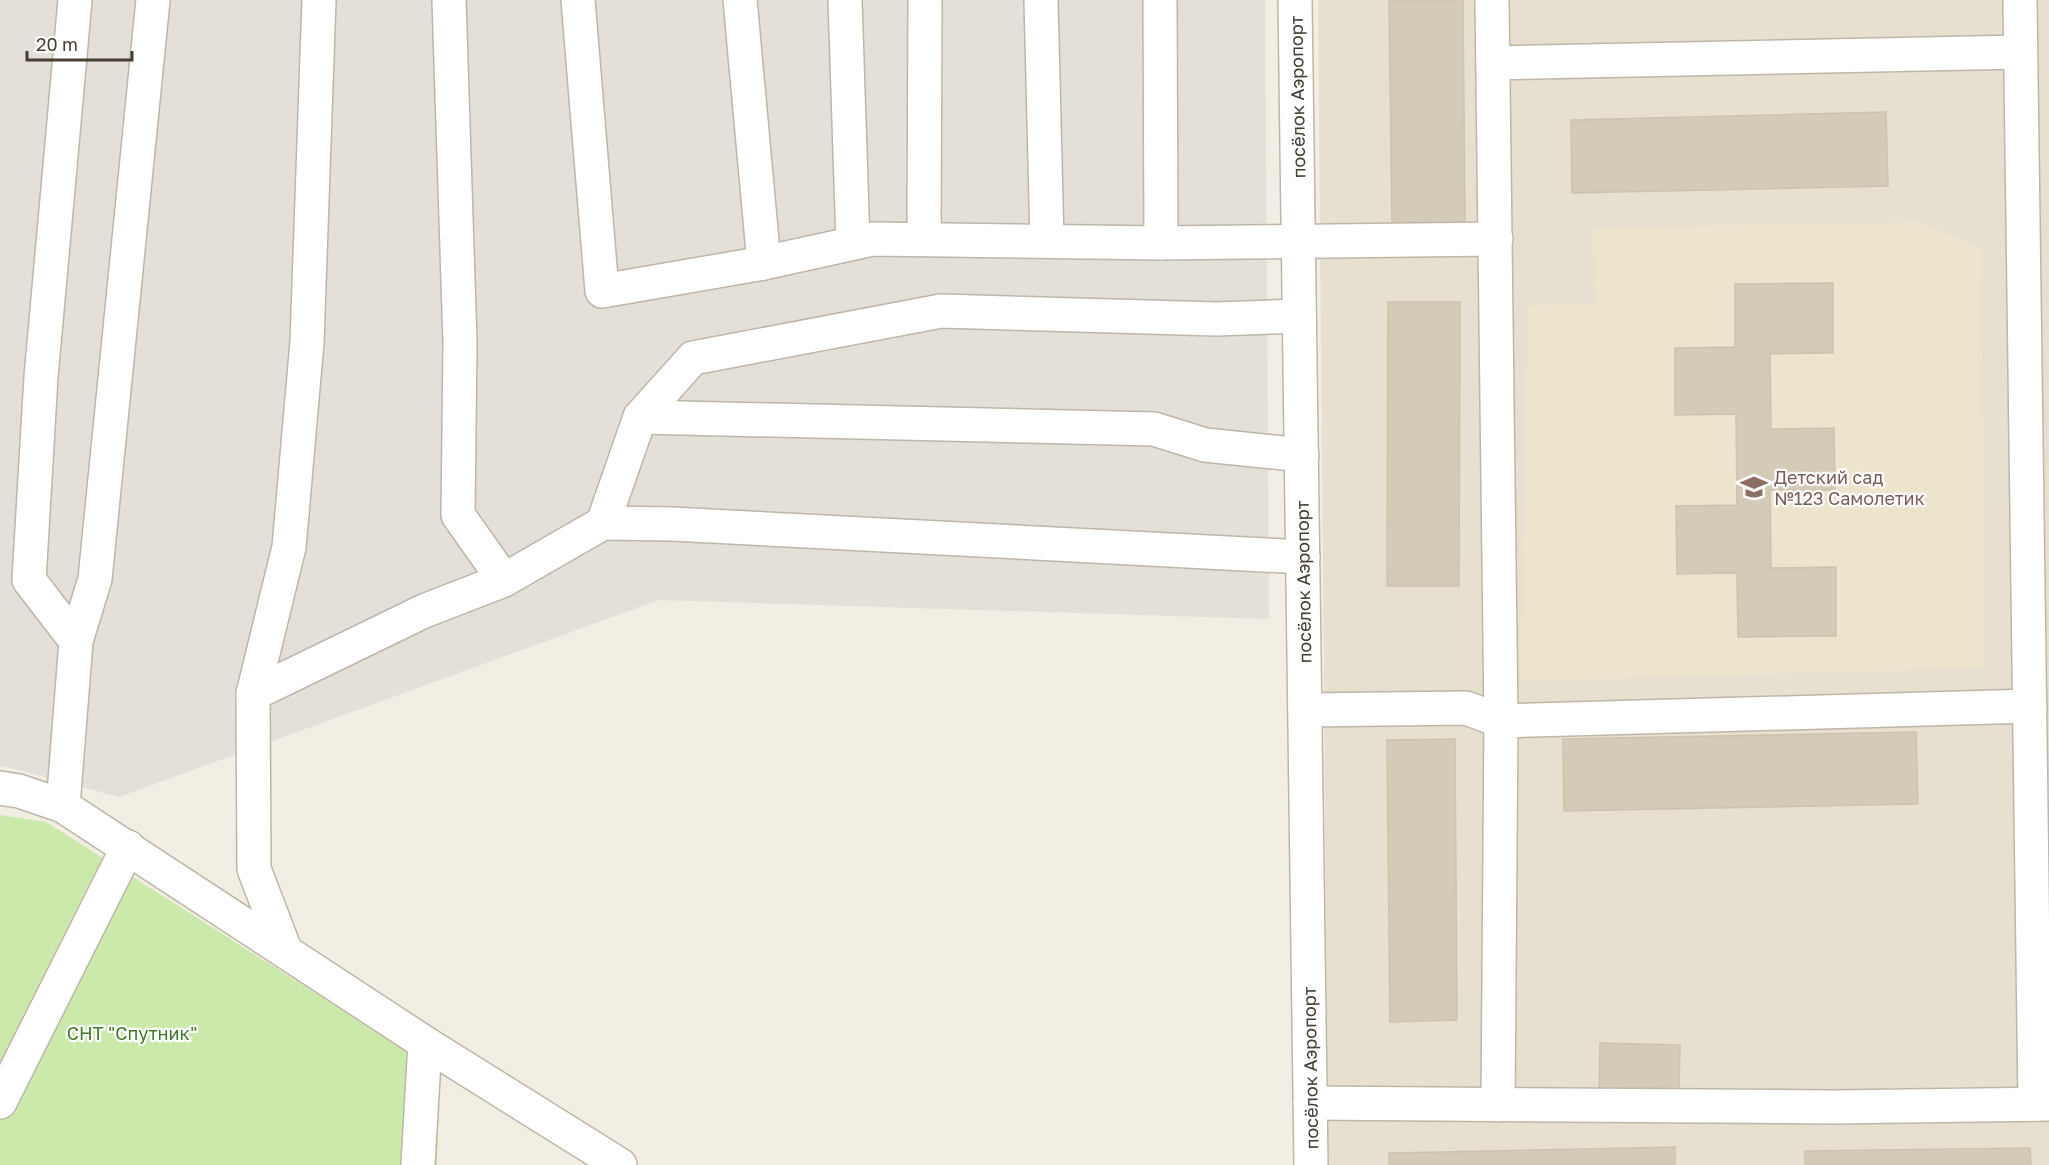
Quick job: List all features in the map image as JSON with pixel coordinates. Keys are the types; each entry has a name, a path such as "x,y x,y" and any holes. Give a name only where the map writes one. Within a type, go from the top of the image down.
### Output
{"street":[{"path":"75,0 41,377 29,580 76,641"},
{"path":"63,806 76,641 95,579 153,0"},
{"path":"285,950 254,869 253,694 289,548 307,342 320,0"},
{"path":"449,0 460,343 458,515 504,580"},
{"path":"578,0 602,291 764,263 873,239 1161,243 1496,239"},
{"path":"740,0 764,263"},
{"path":"845,0 853,243"},
{"path":"924,239 925,0"},
{"path":"1041,0 1047,241"},
{"path":"1160,0 1161,243"},
{"name":"посёлок Аэропорт","path":"1295,0 1311,1165"},
{"path":"1492,0 1501,721 1498,1105"},
{"path":"1310,1103 1835,1107 2042,1104 2030,706 2037,407 2019,0"},
{"path":"1493,63 2020,52"},
{"path":"603,523 640,417 693,358 941,311 1217,319 1299,316"},
{"path":"640,417 1154,429 1205,445 1302,455"},
{"path":"253,694 424,611 504,580 603,523 673,524 1303,557"},
{"path":"1305,710 1466,708 1501,721 2030,706"},
{"path":"0,788 19,791 63,806 425,1043 620,1165"},
{"path":"0,1102 128,848"},
{"path":"418,1165 425,1043"}],"shaded area":[{"path":"0,0 1265,0 1269,619 659,600 119,797 0,766"},
{"path":"1318,0 2049,0 2049,1165 1328,1165"},
{"name":"Детский сад №123 Самолетик","path":"1920,222 1981,248 1985,668 1520,681 1528,306 1596,303 1592,228"}],"green space":[{"name":"СНТ \"Спутник\"","path":"0,815 46,822 440,1072 437,1165 0,1165"}],"building":[{"path":"1389,0 1463,0 1465,226 1392,227"},
{"path":"1886,112 1888,186 1572,193 1571,120"},
{"name":"Детский сад №123 Самолетик","path":"1833,283 1833,353 1770,354 1771,429 1834,428 1835,490 1770,490 1771,568 1836,567 1836,636 1738,637 1737,573 1677,574 1676,506 1737,505 1736,414 1675,415 1675,348 1735,347 1735,284"},
{"path":"1388,302 1460,302 1459,586 1387,586"},
{"path":"1916,732 1918,804 1564,811 1563,739"},
{"path":"1455,739 1457,1020 1390,1022 1387,740"},
{"path":"1600,1043 1680,1045 1679,1095 1599,1094"},
{"path":"1675,1147 1675,1165 1389,1165 1389,1153"},
{"path":"2030,1148 2031,1165 1805,1165 1805,1151"}],"place":[{"name":"Детский сад №123 Самолетик","path":"1754,487"}]}
